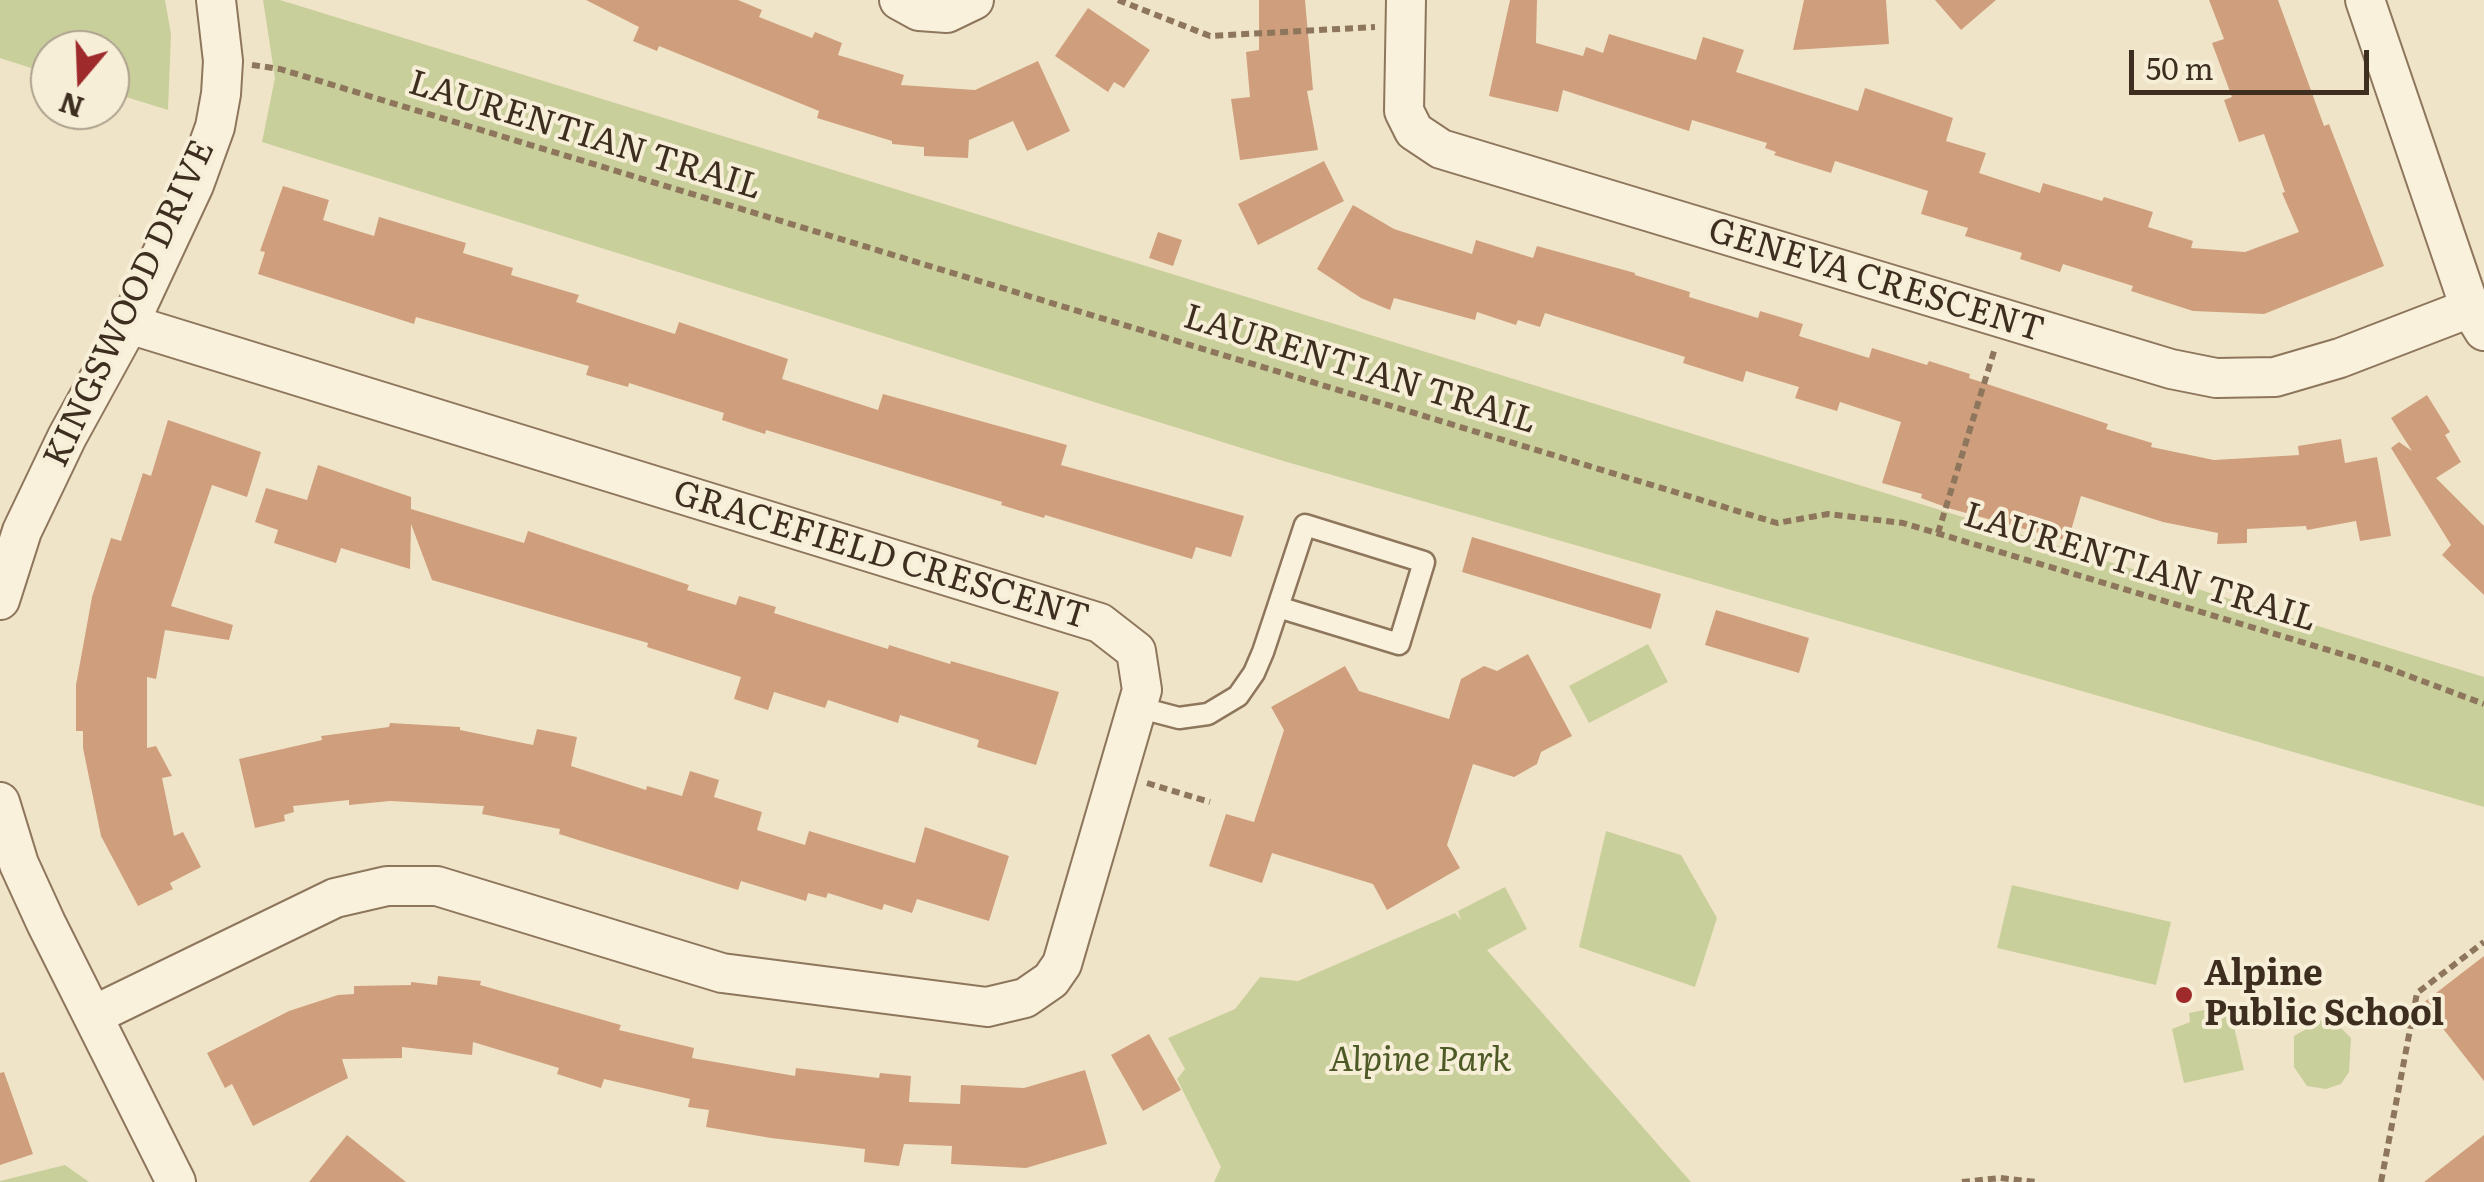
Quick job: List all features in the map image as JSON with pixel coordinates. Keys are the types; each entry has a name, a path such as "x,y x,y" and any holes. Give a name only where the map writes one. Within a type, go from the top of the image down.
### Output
{"street":[{"name":"KINGSWOOD DRIVE","path":"0,600 22,531 129,324 215,126 223,61 216,0"},
{"path":"899,0 919,12 947,12 974,0"},
{"path":"2365,0 2477,320"},
{"name":"GENEVA CRESCENT","path":"1406,12 1404,111 1414,131 1441,149 2171,370 2216,378 2276,377 2477,320"},
{"name":"GRACEFIELD CRESCENT","path":"94,1015 334,898 387,886 436,886 722,973 986,1008 1025,998 1051,980 1062,964 1142,690 1136,650 1100,623 129,324"},
{"path":"0,802 19,864 176,1182"}],"lane":[{"path":"1137,707 1178,718 1208,714 1238,696 1254,674 1305,525 1424,562 1399,644 1278,607"}],"path":[{"path":"1118,0 1210,36 1406,12"},
{"name":"LAURENTIAN TRAIL","path":"223,61 280,69 1777,523 1828,514 1903,523 2382,666 2484,704"},
{"path":"1938,533 2004,320"},
{"path":"1118,774 1210,802"},
{"path":"2381,1182 2417,994 2484,942"},
{"path":"1962,1182 2000,1178 2036,1182"}],"green space":[{"path":"0,0 165,0 171,34 168,110 130,98 130,30 30,30 30,68 0,58"},
{"path":"263,0 280,0 2484,677 2484,807 1280,460 262,142 275,78"},
{"path":"1648,644 1668,682 1589,723 1569,686"},
{"path":"1606,831 1681,855 1717,918 1695,987 1579,947"},
{"path":"2012,885 2171,922 2156,985 1997,948"},
{"name":"Alpine Park","path":"1505,887 1527,929 1487,950 1691,1182 1214,1182 1221,1167 1177,1079 1185,1069 1168,1038 1235,1009 1260,977 1298,981 1455,913 1461,920 1458,911"},
{"path":"2229,1005 2244,1070 2184,1083 2172,1029 2190,1022 2189,1013"},
{"path":"2329,1016 2351,1038 2349,1072 2341,1084 2326,1089 2307,1086 2294,1067 2294,1036"},
{"path":"65,1165 89,1182 0,1182 0,1181"}],"building":[{"path":"586,0 738,0 762,10 759,17 812,38 815,32 842,43 838,55 904,75 901,85 975,90 1038,61 1070,131 1027,151 1013,121 969,140 968,158 924,156 924,147 892,144 817,118 819,111 659,46 657,51 633,41 639,27"},
{"path":"1259,0 1305,0 1313,90 1307,91 1318,150 1240,160 1231,99 1250,97 1246,52 1259,50"},
{"path":"1510,0 1537,0 1536,43 1583,56 1586,47 1603,53 1609,34 1696,60 1703,37 1744,50 1736,72 1858,111 1865,88 1953,118 1946,141 1986,153 1979,173 2040,193 2043,183 2102,201 2104,197 2153,212 2148,227 2193,241 2191,248 2245,252 2299,232 2264,134 2239,142 2224,100 2232,97 2212,43 2224,39 2209,0 2278,0 2324,126 2329,124 2384,266 2264,314 2193,311 2131,291 2133,286 2063,264 2060,272 2020,259 2022,253 1965,236 1968,228 1921,214 1928,191 1835,161 1831,173 1774,155 1776,152 1765,148 1767,143 1692,120 1689,131 1563,90 1558,112 1489,96"},
{"path":"1804,0 1886,0 1889,44 1793,50"},
{"path":"1935,0 1996,0 1961,30"},
{"path":"1088,8 1150,50 1124,88 1114,82 1108,92 1055,56"},
{"path":"1324,161 1344,201 1258,245 1238,204"},
{"path":"283,186 329,200 323,220 374,236 379,217 466,243 463,253 513,268 511,275 579,295 576,302 675,334 679,322 788,359 782,379 878,410 883,394 1067,445 1061,465 1244,516 1231,557 1196,547 1192,559 1045,515 1044,518 766,430 765,434 722,420 724,413 629,383 628,387 586,375 589,366 416,317 414,324 258,274 265,252 260,251"},
{"path":"1353,205 1394,229 1472,254 1476,240 1533,258 1537,246 1635,273 1690,292 1689,297 1758,318 1760,311 1803,324 1799,336 1869,358 1872,348 1927,365 1929,361 2108,424 2106,429 2152,443 2151,447 2214,460 2299,455 2298,446 2341,439 2345,463 2377,457 2391,536 2360,541 2356,521 2307,530 2306,526 2247,529 2247,543 2217,544 2218,533 2163,522 2081,496 2068,541 1948,508 1921,498 1922,494 1882,483 1901,422 1840,402 1837,411 1795,398 1799,387 1746,371 1743,382 1683,363 1685,357 1545,313 1540,327 1518,320 1516,325 1477,312 1475,320 1394,298 1390,310 1361,298 1317,269"},
{"path":"1158,232 1182,240 1173,266 1149,258"},
{"path":"2427,395 2450,432 2445,435 2461,462 2436,478 2484,526 2484,595 2442,555 2451,545 2391,448 2399,442 2412,451 2391,418"},
{"path":"168,420 261,452 247,497 212,485 171,606 233,625 229,640 165,630 156,679 147,677 147,748 156,746 172,776 162,778 174,836 183,832 201,867 170,883 173,889 138,906 101,836 83,731 76,731 76,685 92,597 111,538 121,541 143,473 151,476"},
{"path":"318,465 411,497 411,509 524,543 528,531 689,585 687,590 736,605 739,596 776,607 774,613 888,649 889,645 1059,692 1036,765 977,747 979,740 900,715 898,723 828,700 825,708 774,692 768,710 734,699 741,677 647,647 648,643 432,580 411,524 410,569 341,548 336,563 274,543 278,530 255,522 266,488 307,500"},
{"path":"1472,537 1661,594 1651,629 1462,572"},
{"path":"1716,610 1809,638 1799,673 1705,645"},
{"path":"1528,654 1572,736 1541,752 1537,764 1514,777 1473,764 1447,845 1460,868 1387,910 1373,884 1272,853 1262,883 1209,866 1226,814 1254,822 1284,730 1271,707 1345,666 1359,691 1449,719 1461,679 1484,666 1497,671"},
{"path":"390,723 460,727 533,745 537,729 577,737 571,766 646,790 647,786 682,796 690,771 719,780 714,797 762,812 757,830 805,845 809,831 915,863 925,827 1009,856 989,921 917,899 912,913 884,904 882,910 828,893 826,898 808,893 806,901 741,881 738,890 559,834 560,829 482,814 484,806 390,801 349,805 349,800 293,806 294,812 284,815 285,821 255,828 239,759 322,740 321,736 389,727"},
{"path":"2484,956 2484,1081 2423,1003"},
{"path":"438,976 481,981 480,985 621,1025 619,1030 694,1048 692,1058 795,1076 796,1068 879,1078 880,1073 911,1076 909,1102 960,1104 961,1085 1024,1088 1085,1070 1107,1144 1026,1168 951,1164 952,1146 904,1144 899,1166 864,1162 865,1149 706,1127 709,1110 688,1107 690,1099 604,1079 601,1088 557,1074 559,1068 473,1042 472,1055 402,1047 402,1058 342,1059 348,1078 253,1126 232,1084 225,1088 207,1053 289,1011 338,995 354,994 354,986 411,982 437,985"},
{"path":"1149,1034 1181,1090 1143,1111 1111,1055"},
{"path":"4,1072 33,1154 0,1165 0,1073"},
{"path":"347,1135 406,1182 309,1182"},
{"path":"2484,1135 2484,1182 2424,1182"}],"place":[{"name":"Alpine Public School","path":"2184,995"}]}
